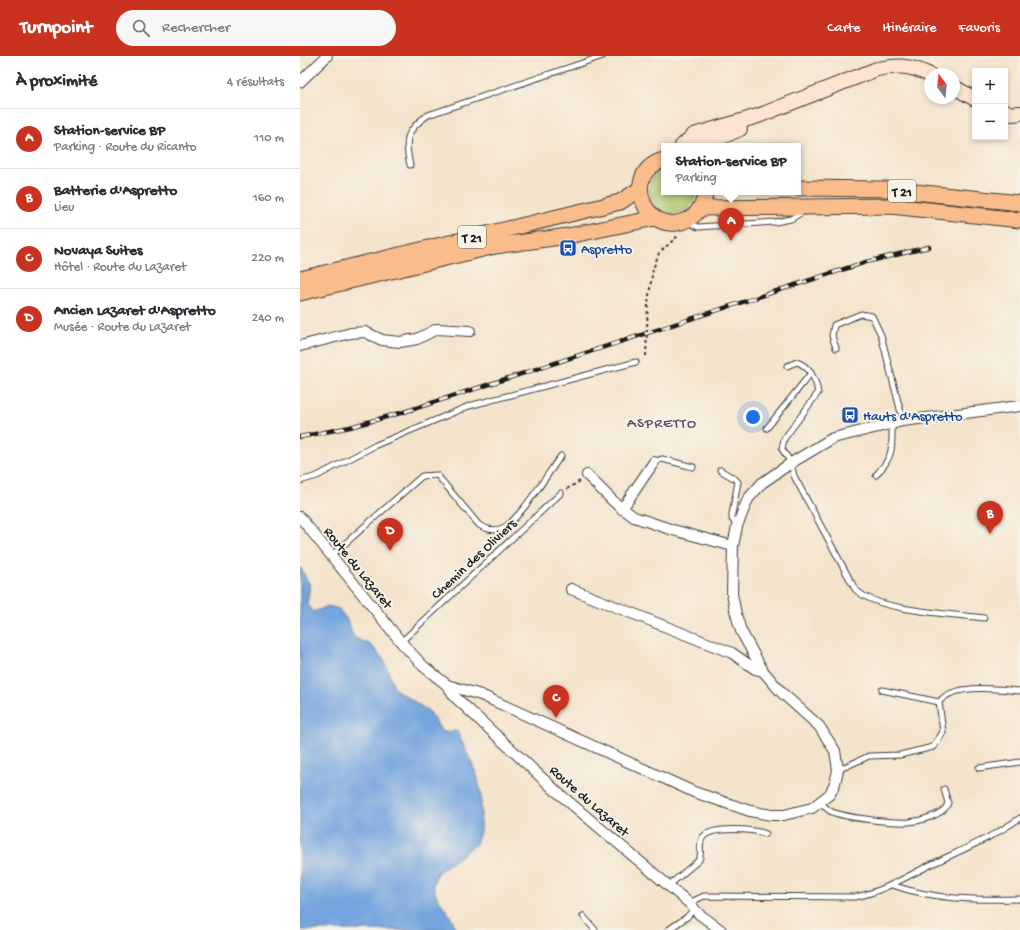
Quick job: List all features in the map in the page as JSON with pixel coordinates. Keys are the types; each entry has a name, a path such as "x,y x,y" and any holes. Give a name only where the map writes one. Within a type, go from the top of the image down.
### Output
{"main road":[{"path":"685,143 694,135 758,116 877,69 898,65 915,68 924,72"},
{"path":"960,90 972,97"},
{"path":"1008,112 1012,114 1020,113"},
{"path":"706,143 736,132 758,116"},
{"path":"661,161 652,165 646,172 640,189 646,210 655,218 670,223 685,221 694,216 700,208 704,195"},
{"name":"T 21","path":"801,188 886,189 1020,203"},
{"name":"T 21","path":"300,279 620,202 640,189"},
{"name":"T 21","path":"700,208 891,206 1020,220"},
{"name":"T 21","path":"300,293 495,246 568,236 655,218"}],"street":[{"path":"300,82 327,56"},
{"path":"300,346 351,333 365,332 382,340 400,342 417,339 437,329 470,331"},
{"path":"821,803 830,794 835,783 838,770 835,751 819,726 781,692 763,671 741,631 736,614 732,594 733,546 737,526 748,499 762,483 791,463 833,438 903,422 1020,406"},
{"path":"622,508 654,462"},
{"path":"587,475 622,508 634,517 673,530 733,546"},
{"name":"Route du Lazaret","path":"300,517 401,642 423,666 447,685 455,697 556,790 721,930"},
{"path":"571,589 732,653 755,669 763,671"},
{"name":"Route du Lazaret","path":"447,685 481,695 694,792 750,811 784,816 812,808 821,803"}],"lane":[{"path":"410,165 406,149 407,138 413,126 428,116 603,56"},
{"path":"685,221 698,227 775,222 791,219 810,207"},
{"path":"836,348 832,336 834,324 861,314 872,316 881,335 903,422"},
{"path":"300,481 317,476 376,445 469,406 636,362"},
{"path":"787,366 797,362 803,364 811,373 818,393 784,439 782,449 791,463 794,476 855,589 860,595 868,599 891,606 984,618"},
{"path":"767,428 811,373"},
{"path":"876,475 887,463 891,453 892,424"},
{"path":"332,555 422,476 429,474 437,475 480,525 488,530 501,529 515,519 561,456"},
{"path":"654,462 662,459 694,466"},
{"path":"720,470 738,482 732,514 732,519 737,526"},
{"name":"Chemin des Oliviers","path":"401,642 561,493"},
{"path":"838,770 869,756 900,755 933,747 943,732 939,702 944,695 956,691 992,688 1020,691"},
{"path":"882,690 939,702"},
{"path":"979,768 1020,762"},
{"path":"821,803 829,810 842,815 908,822 923,819 944,810 948,803 944,789"},
{"path":"668,930 687,917 692,906 704,896 855,896 869,894 892,886 989,836 1020,818"},
{"path":"668,886 699,860 701,857 700,842 704,836 726,830 756,831 766,834"},
{"path":"892,886 914,893 942,898 1020,899"},
{"path":"583,916 595,930"}],"path":[{"path":"646,356 648,302 653,269 659,253 678,237 685,221"},
{"path":"561,493 587,475"}],"green space":[{"path":"661,170 661,195 696,195 691,205 678,213 668,214 660,210 654,203 650,194 650,185 654,176"}],"water":[{"path":"300,567 310,585 307,604 313,612 328,606 339,609 347,620 353,636 371,645 384,660 395,689 430,712 442,732 457,731 477,775 481,793 481,814 480,832 476,844 437,873 433,885 437,897 453,920 455,930 300,930"}],"railway":[{"path":"300,437 350,427 404,412 866,262 929,247"}],"place":[{"name":"Station-service BP","path":"731,241"},
{"name":"Aspretto","path":"568,248"},
{"name":"Hauts d'Aspretto","path":"850,415"},
{"name":"Batterie d'Aspretto","path":"990,534"},
{"name":"Ancien Lazaret d'Aspretto","path":"390,551"},
{"name":"Novaya Suites","path":"556,718"}],"district":[{"name":"ASPRETTO","path":"662,422"}]}
